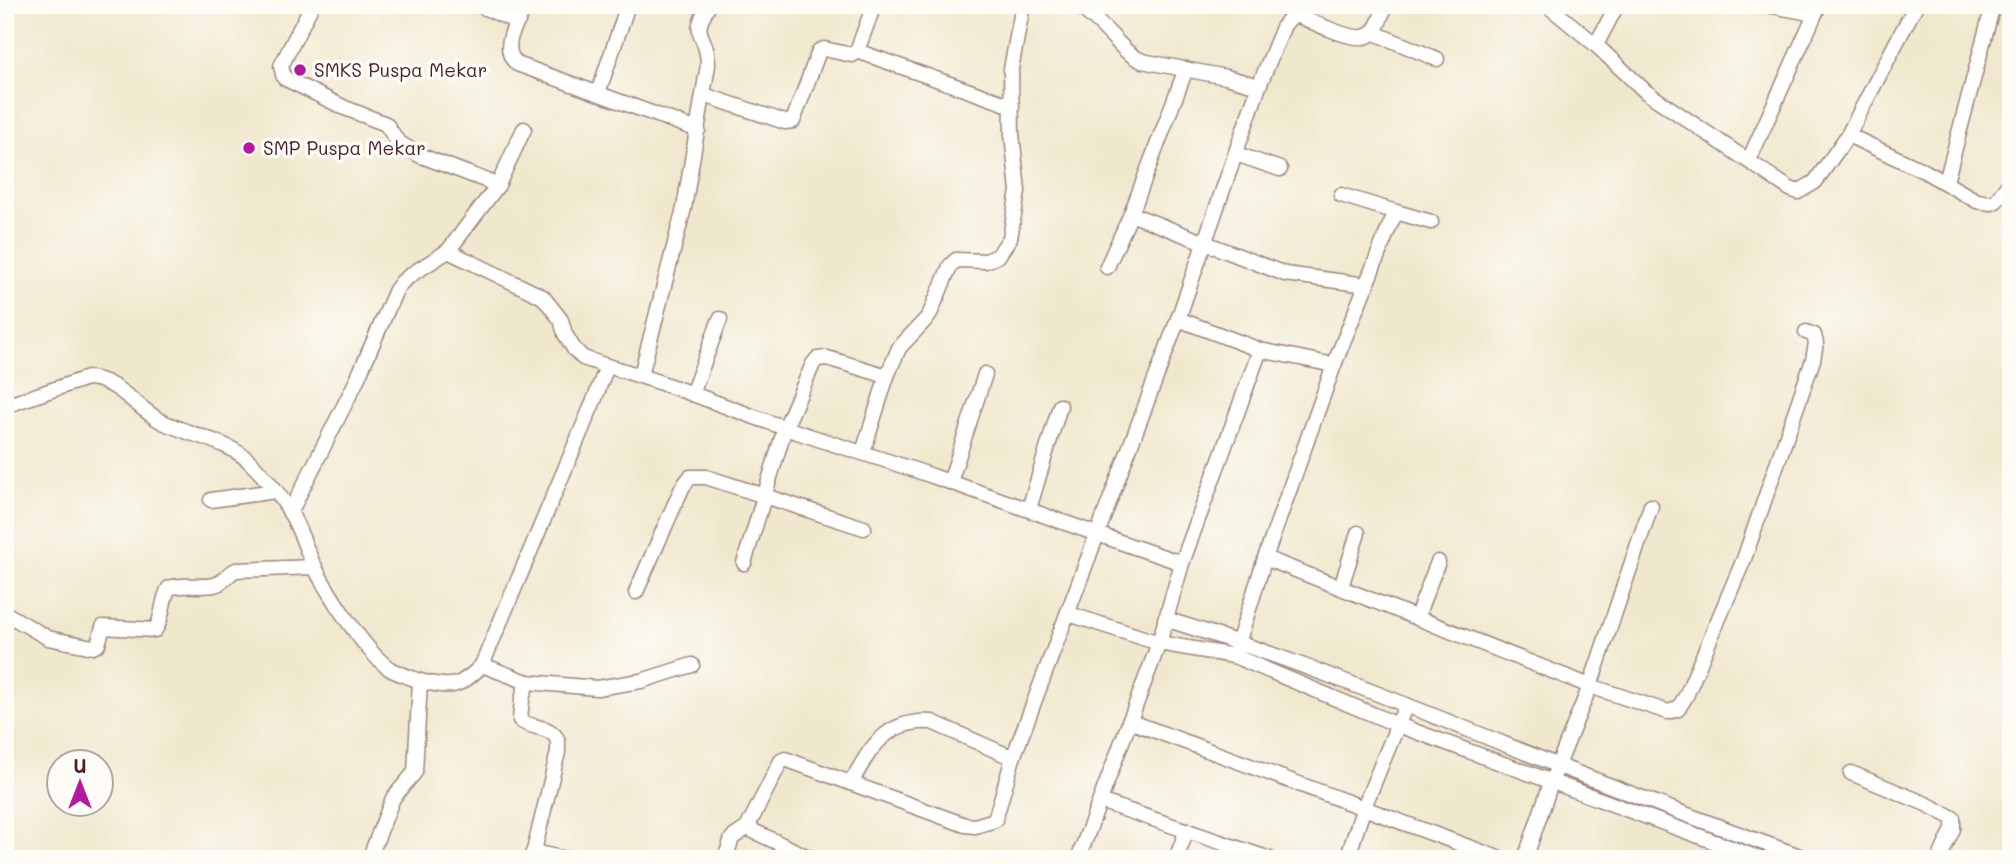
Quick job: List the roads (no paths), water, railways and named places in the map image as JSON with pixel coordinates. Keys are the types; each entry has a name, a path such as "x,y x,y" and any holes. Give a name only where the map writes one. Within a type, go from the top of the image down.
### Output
{"street":[{"path":"312,5 281,66 284,78 345,108 386,124 398,142 419,155 498,186"},
{"path":"479,5 517,22"},
{"path":"527,5 517,22 508,51 517,65 698,130"},
{"path":"598,93 628,5"},
{"path":"641,375 684,208 704,95 708,52 698,30 698,23 709,5"},
{"path":"704,95 785,122 793,121 819,51 824,48 852,55 857,51 874,5"},
{"path":"863,452 887,376 899,348 929,316 950,265 956,260 986,261 998,256 1010,238 1018,191 1012,135 1011,69 1023,5"},
{"path":"1078,5 1105,29 1121,49 1142,61 1259,86"},
{"path":"725,859 732,838 747,828 781,761 785,759 965,825 975,826 995,820 1013,758 1069,614 1178,319 1259,86 1284,25 1292,17 1299,16 1348,36 1362,38 1378,25 1385,5"},
{"path":"1547,5 1596,45 1646,92 1798,192 1815,182 1847,135 1916,5"},
{"path":"1596,45 1617,5"},
{"path":"1749,160 1817,10 1767,5"},
{"path":"1946,182 1993,5"},
{"path":"1372,32 1437,59"},
{"path":"857,51 1012,106"},
{"path":"1107,267 1131,214 1186,69"},
{"path":"290,513 355,384 396,290 412,274 448,251 498,186 524,129"},
{"path":"1847,135 1946,182 1969,198 1991,203 1996,201 2011,181"},
{"path":"1236,154 1280,169"},
{"path":"1341,195 1431,222"},
{"path":"1234,656 1265,558 1334,365 1396,212"},
{"path":"1131,214 1284,274 1367,285"},
{"path":"448,251 543,298 554,308 565,334 583,358 641,375 785,428 863,452 1182,563"},
{"path":"692,394 720,319"},
{"path":"1178,319 1260,350 1334,365"},
{"path":"1265,558 1590,686 1668,712 1678,709 1744,559 1812,360 1816,343 1814,335 1806,332"},
{"path":"1078,859 1159,643 1182,563 1260,350"},
{"path":"744,562 785,428 817,359 827,358 887,376"},
{"path":"5,406 87,378 107,381 141,409 183,432 220,444 247,460 275,491 290,513 315,567 352,627 374,653 390,668 420,681 439,685 460,684 482,666 607,366"},
{"path":"950,482 985,374"},
{"path":"1029,509 1059,405"},
{"path":"636,592 682,488 690,477 706,477 864,527"},
{"path":"211,500 275,491"},
{"path":"1525,859 1552,780 1590,686 1651,506"},
{"path":"1341,587 1358,533"},
{"path":"1417,616 1438,562"},
{"path":"5,614 48,638 93,647 98,644 103,627 148,632 155,630 159,626 163,598 169,588 215,585 236,570 315,567"},
{"path":"1069,614 1159,643 1234,656 1398,725 1758,858 1761,842"},
{"path":"1165,619 1240,642 1808,859"},
{"path":"482,666 527,682 597,688 641,681 692,665"},
{"path":"369,859 389,805 415,772 420,681"},
{"path":"527,682 520,720 550,730 558,741 558,752 533,855 567,859"},
{"path":"1347,859 1364,807 1406,705"},
{"path":"851,783 876,741 901,726 919,721 932,722 1013,758"},
{"path":"1129,721 1501,859"},
{"path":"1851,773 1926,804 1952,818 1953,829 1939,859"},
{"path":"1100,801 1269,858"},
{"path":"747,828 811,859"},
{"path":"1176,859 1187,830"}],"place":[{"name":"SMKS Puspa Mekar","path":"300,70"},
{"name":"SMP Puspa Mekar","path":"249,148"}]}
